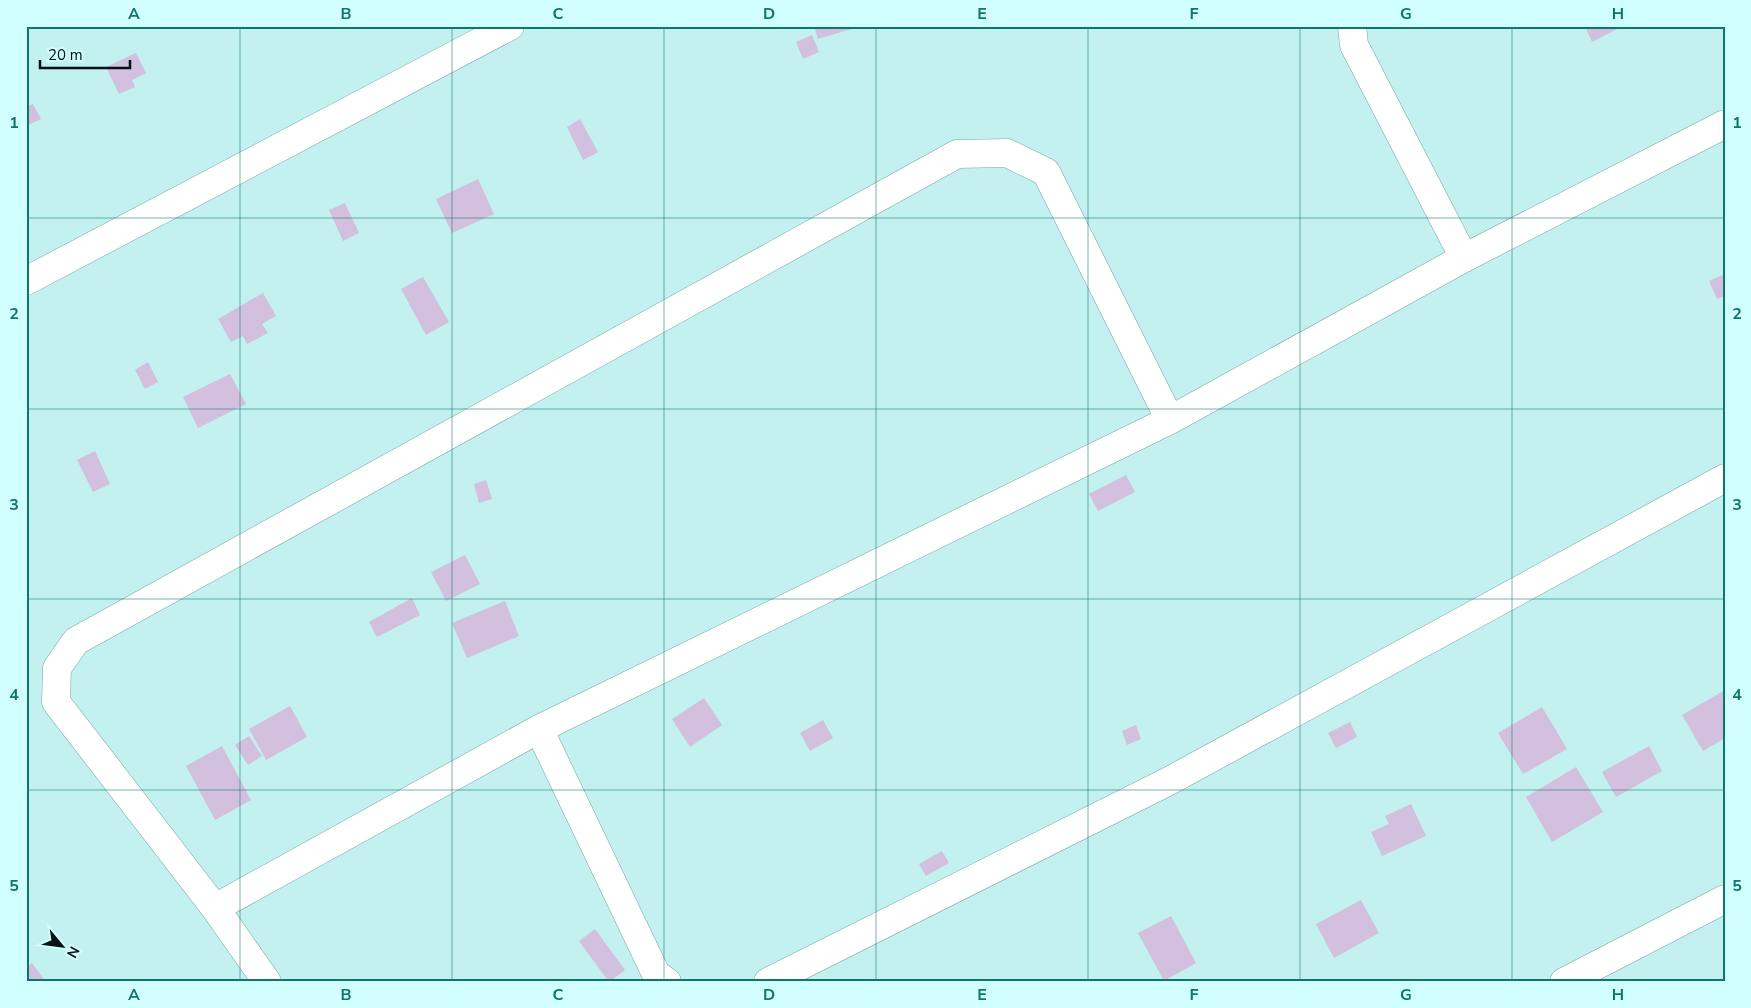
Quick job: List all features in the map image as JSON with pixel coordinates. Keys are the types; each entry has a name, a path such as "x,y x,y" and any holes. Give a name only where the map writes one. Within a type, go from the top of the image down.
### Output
{"street":[{"path":"26,281 510,26"},
{"path":"1352,26 1354,45 1464,258"},
{"path":"215,908 539,729 1170,420 1464,258 1725,124"},
{"path":"267,982 215,908 56,702 57,668 76,641 957,154 1007,153 1046,172 1170,420"},
{"path":"768,982 1169,781 1725,478"},
{"path":"539,729 656,974 667,982"},
{"path":"1564,982 1725,899"}],"building":[{"path":"814,26 858,26 858,27 818,39"},
{"path":"1585,26 1623,26 1592,42"},
{"path":"812,35 819,52 803,59 796,42"},
{"path":"136,53 146,73 132,80 135,87 119,94 106,67"},
{"path":"33,104 41,119 26,126 26,107"},
{"path":"580,119 598,152 583,160 567,127"},
{"path":"478,179 494,214 452,233 436,199"},
{"path":"345,203 359,233 343,241 329,210"},
{"path":"1725,274 1725,296 1717,299 1709,281"},
{"path":"423,277 449,322 426,335 401,289"},
{"path":"263,293 276,316 262,324 268,333 247,344 243,336 231,342 218,319"},
{"path":"148,362 158,382 145,389 135,370"},
{"path":"230,374 246,404 198,428 183,397"},
{"path":"95,451 110,484 93,492 77,460"},
{"path":"1126,475 1135,492 1098,511 1089,494"},
{"path":"486,480 492,499 479,503 474,484"},
{"path":"465,555 480,584 446,601 431,572"},
{"path":"412,598 420,615 377,637 369,622"},
{"path":"505,601 519,636 467,658 452,623"},
{"path":"1725,690 1725,738 1703,751 1682,715"},
{"path":"704,698 722,725 690,747 672,719"},
{"path":"290,706 307,737 266,760 249,729"},
{"path":"1542,707 1567,749 1523,774 1498,733"},
{"path":"823,720 833,738 810,751 800,733"},
{"path":"1350,722 1357,737 1336,748 1328,733"},
{"path":"1136,725 1141,739 1127,745 1122,731"},
{"path":"249,736 262,756 248,765 235,745"},
{"path":"222,746 251,800 215,820 186,766"},
{"path":"1649,746 1662,771 1616,797 1602,772"},
{"path":"1576,767 1603,812 1552,842 1526,797"},
{"path":"1411,804 1426,836 1382,856 1371,832 1389,824 1385,816"},
{"path":"942,851 949,863 926,876 919,864"},
{"path":"1361,900 1379,933 1334,958 1316,924"},
{"path":"1171,916 1196,963 1164,981 1138,933"},
{"path":"595,929 625,970 609,982 579,941"},
{"path":"32,963 46,982 26,982 26,967"}]}
